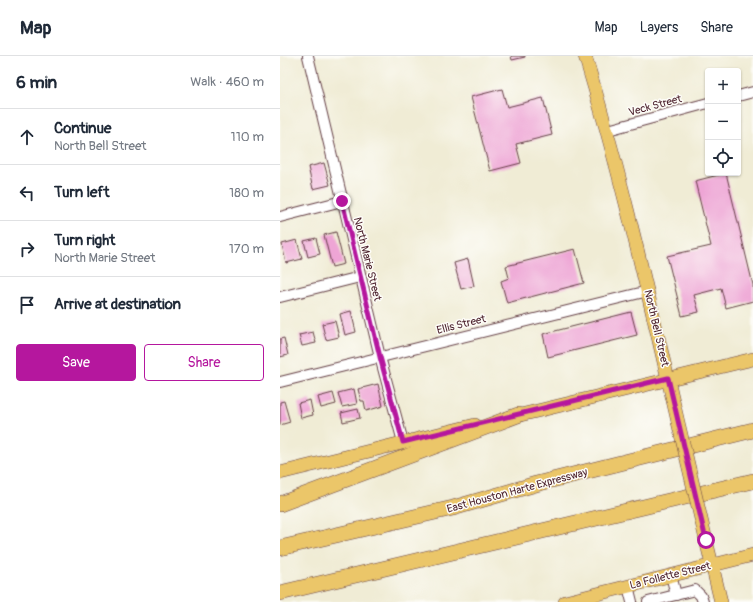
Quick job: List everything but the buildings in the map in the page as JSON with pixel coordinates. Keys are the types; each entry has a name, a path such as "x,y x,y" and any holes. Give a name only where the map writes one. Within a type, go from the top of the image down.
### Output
{"highway":[{"path":"280,504 518,415"},
{"name":"East Houston Harte Expressway","path":"280,548 453,508 536,484 753,430"},
{"path":"280,593 753,481"}],"main road":[{"name":"North Bell Street","path":"585,56 608,130 648,291 721,602"},
{"path":"280,473 753,358"},
{"name":"La Follette Street","path":"565,602 589,599 628,586 753,555"}],"street":[{"name":"North Marie Street","path":"308,56 360,277 403,442"},
{"path":"741,95 753,92"},
{"name":"Veck Street","path":"608,130 705,104"},
{"path":"280,217 342,201"},
{"path":"280,297 360,277"},
{"name":"Ellis Street","path":"280,382 648,291"},
{"path":"671,575 677,598"},
{"path":"628,586 632,602"},
{"path":"648,602 677,598 695,590 701,596 703,602"}],"route":[{"path":"342,201 380,357 403,442 668,378 706,540"}]}
